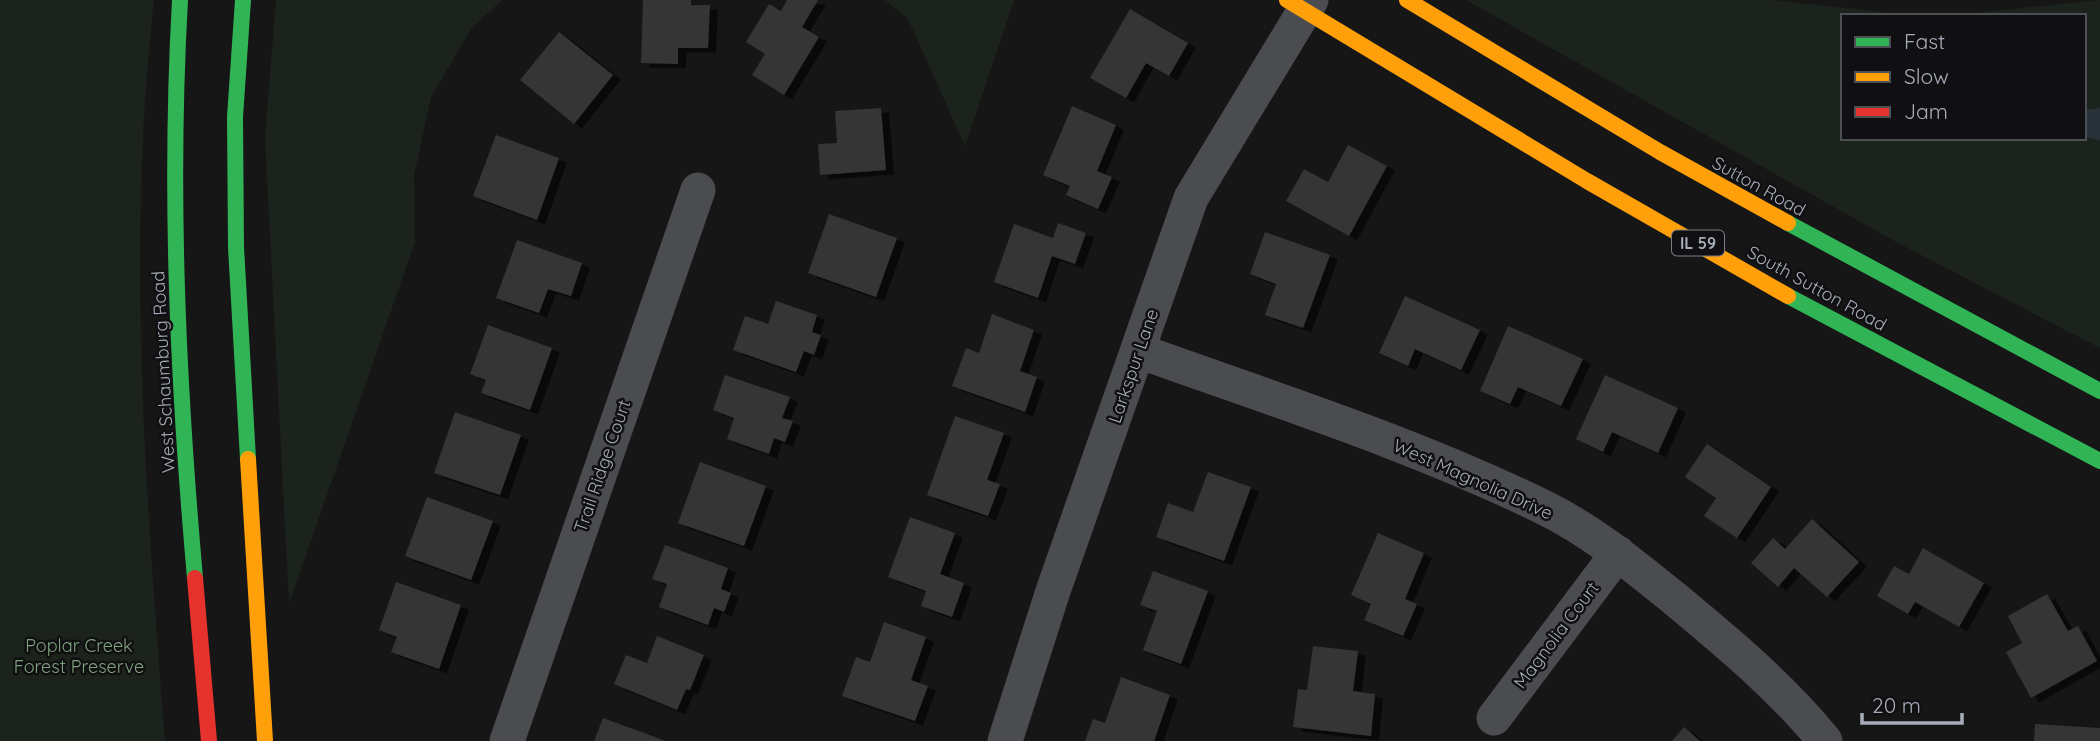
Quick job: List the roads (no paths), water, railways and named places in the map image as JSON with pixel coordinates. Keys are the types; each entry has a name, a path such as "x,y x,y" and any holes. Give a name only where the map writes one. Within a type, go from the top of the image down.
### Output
{"main road":[{"name":"West Schaumburg Road","path":"180,0 173,127 176,247 181,372 209,741"},
{"path":"243,0 235,117 236,247 265,741"},
{"name":"Sutton Road","path":"1407,0 1660,152 1954,315 2100,391"},
{"name":"South Sutton Road","path":"1301,4 1537,152 1815,310 2100,461"}],"street":[{"name":"Larkspur Lane","path":"1005,741 1058,578 1191,198 1301,4"},
{"name":"Trail Ridge Court","path":"507,741 698,190"},
{"name":"West Magnolia Drive","path":"1139,351 1467,473 1547,509 1618,553 1733,647 1799,709 1825,741"},
{"name":"Magnolia Court","path":"1494,718 1618,553"}],"park label":[{"name":"Poplar Creek Forest Preserve","path":"79,655"}]}
